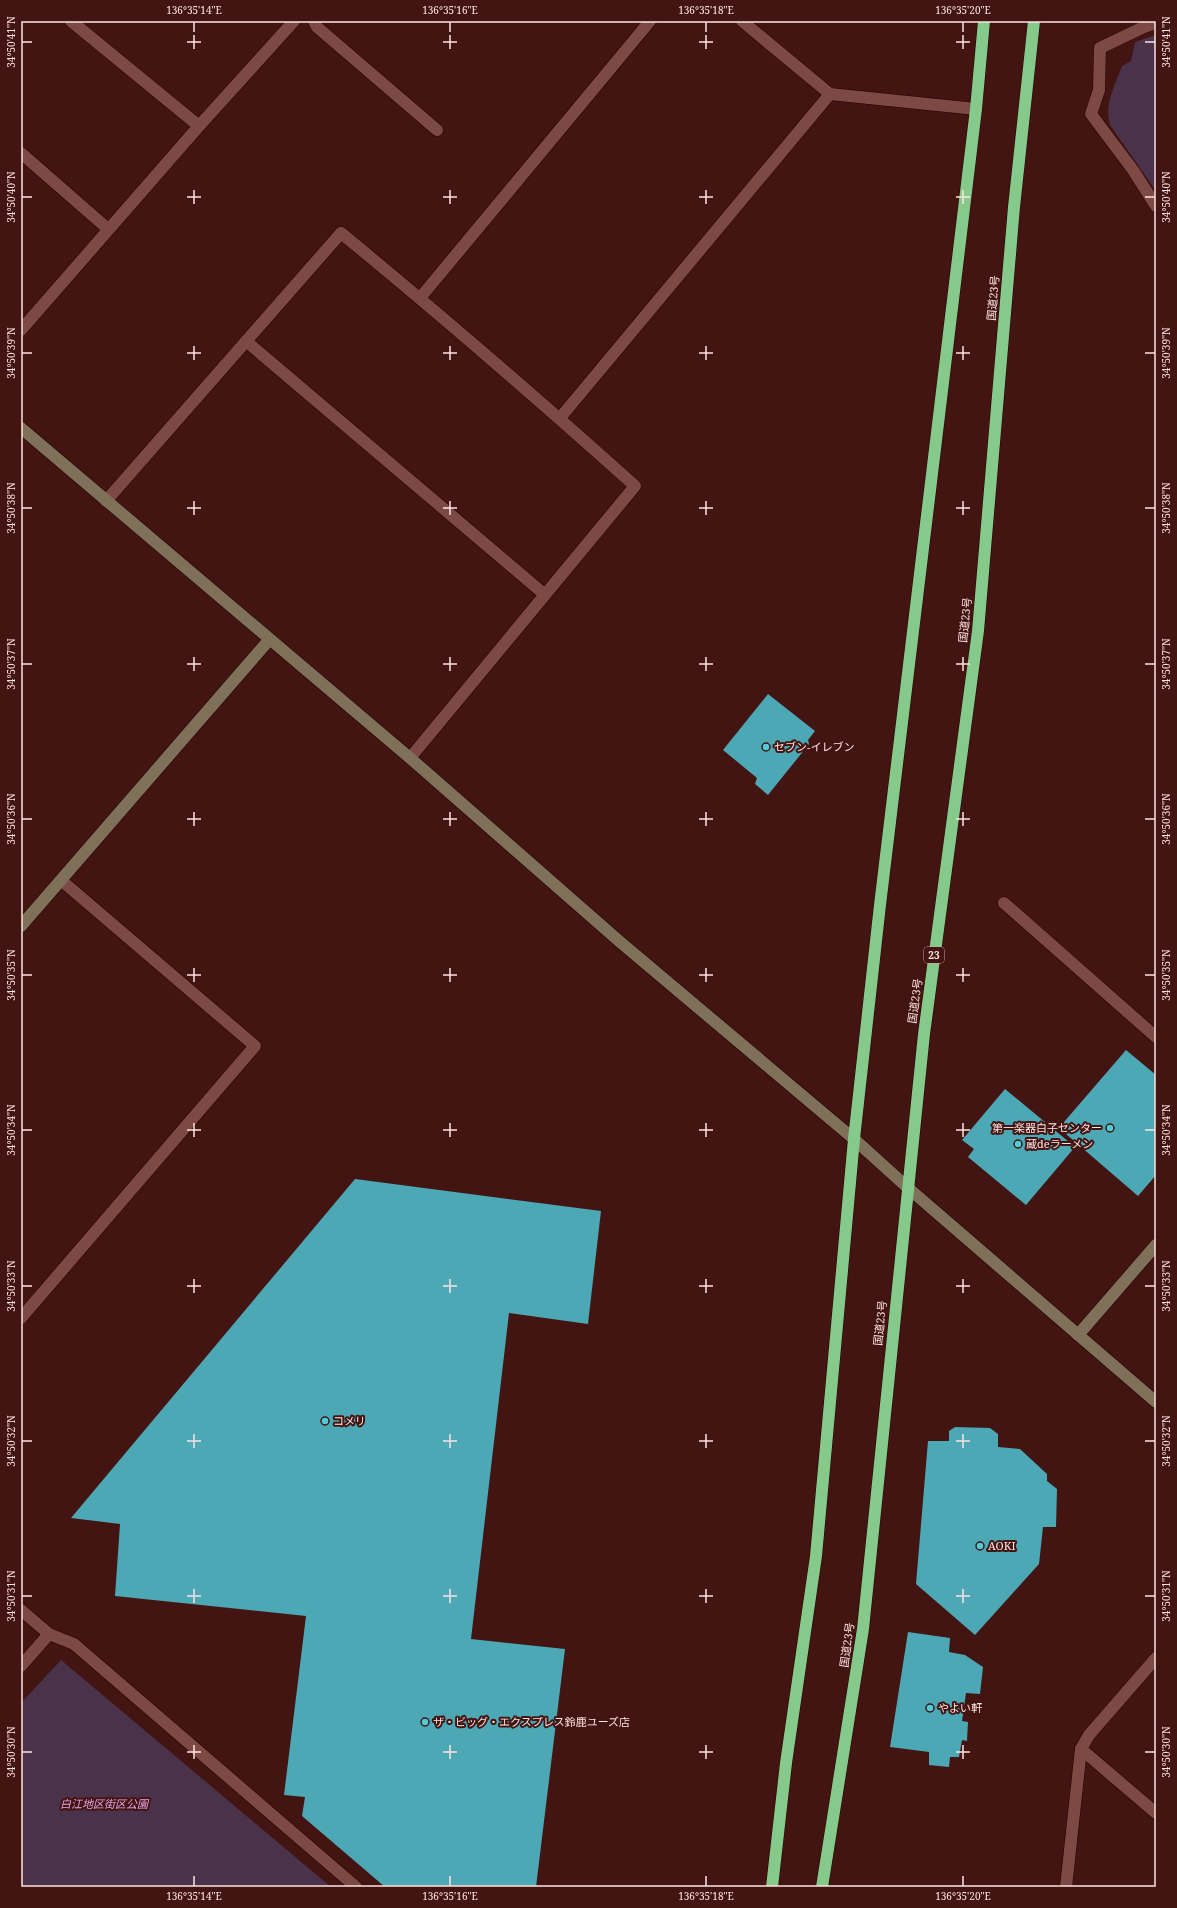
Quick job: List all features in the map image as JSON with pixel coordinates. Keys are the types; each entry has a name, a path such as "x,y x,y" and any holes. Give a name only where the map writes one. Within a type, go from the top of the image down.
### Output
{"highway":[{"path":"772,1887 786,1763 816,1556 854,1139 881,897 976,109 984,21"},
{"name":"国道23号","path":"822,1887 863,1629 907,1187 924,1034 978,631 1014,207 1034,21"}],"street":[{"path":"71,21 199,126"},
{"path":"21,330 199,126 294,21"},
{"path":"314,21 317,27 437,130"},
{"path":"420,298 650,21"},
{"path":"742,21 830,94 976,109"},
{"path":"1156,24 1144,27 1100,48 1099,90 1091,114 1133,170 1156,206"},
{"path":"560,418 830,94"},
{"path":"21,153 108,229"},
{"path":"106,501 341,233 420,298 560,418 635,486 544,594 410,758"},
{"path":"246,341 544,594"},
{"path":"21,428 269,640 410,758 619,941 854,1139 907,1187 1156,1402"},
{"path":"21,926 62,881 269,640"},
{"path":"21,1318 255,1046 62,881"},
{"path":"1004,903 1156,1037"},
{"path":"1078,1335 1156,1245"},
{"path":"21,1610 49,1634 74,1644 356,1887"},
{"path":"21,1666 49,1634"},
{"path":"1066,1887 1081,1749 1089,1735 1156,1658"},
{"path":"1081,1749 1156,1813"}],"green space":[{"path":"1156,35 1156,191 1110,125 1108,110 1116,80 1122,66 1131,61 1135,42"},
{"name":"白江地区街区公園","path":"61,1660 331,1887 21,1887 21,1703"}],"building":[{"name":"セブン-イレブン","path":"768,694 815,731 808,740 809,744 768,795 755,784 757,778 723,750"},
{"name":"第一楽器白子センター","path":"1126,1050 1156,1075 1156,1175 1138,1196 1066,1134 1064,1122"},
{"name":"蔵deラーメン","path":"1005,1089 1075,1147 1026,1205 968,1157 974,1149 962,1140"},
{"name":"コメリ","path":"355,1179 601,1211 588,1324 509,1313 471,1639 565,1649 536,1887 385,1887 302,1816 305,1797 284,1795 306,1616 115,1596 120,1524 71,1518"},
{"name":"AOKI","path":"955,1427 990,1428 998,1434 998,1447 1020,1449 1047,1474 1047,1481 1057,1489 1056,1527 1043,1527 1039,1564 975,1635 916,1584 928,1441 949,1441 949,1431"},
{"name":"やよい軒","path":"908,1632 950,1638 949,1652 965,1655 983,1667 980,1694 966,1693 962,1721 968,1722 967,1741 962,1740 959,1757 950,1757 949,1767 929,1765 929,1752 890,1747"}],"place":[{"name":"セブン-イレブン","path":"766,747"},
{"name":"第一楽器白子センター","path":"1110,1128"},
{"name":"蔵deラーメン","path":"1018,1144"},
{"name":"コメリ","path":"325,1421"},
{"name":"AOKI","path":"980,1546"},
{"name":"やよい軒","path":"930,1708"},
{"name":"ザ・ビッグ・エクスプレス鈴鹿ユーズ店","path":"425,1722"}]}
